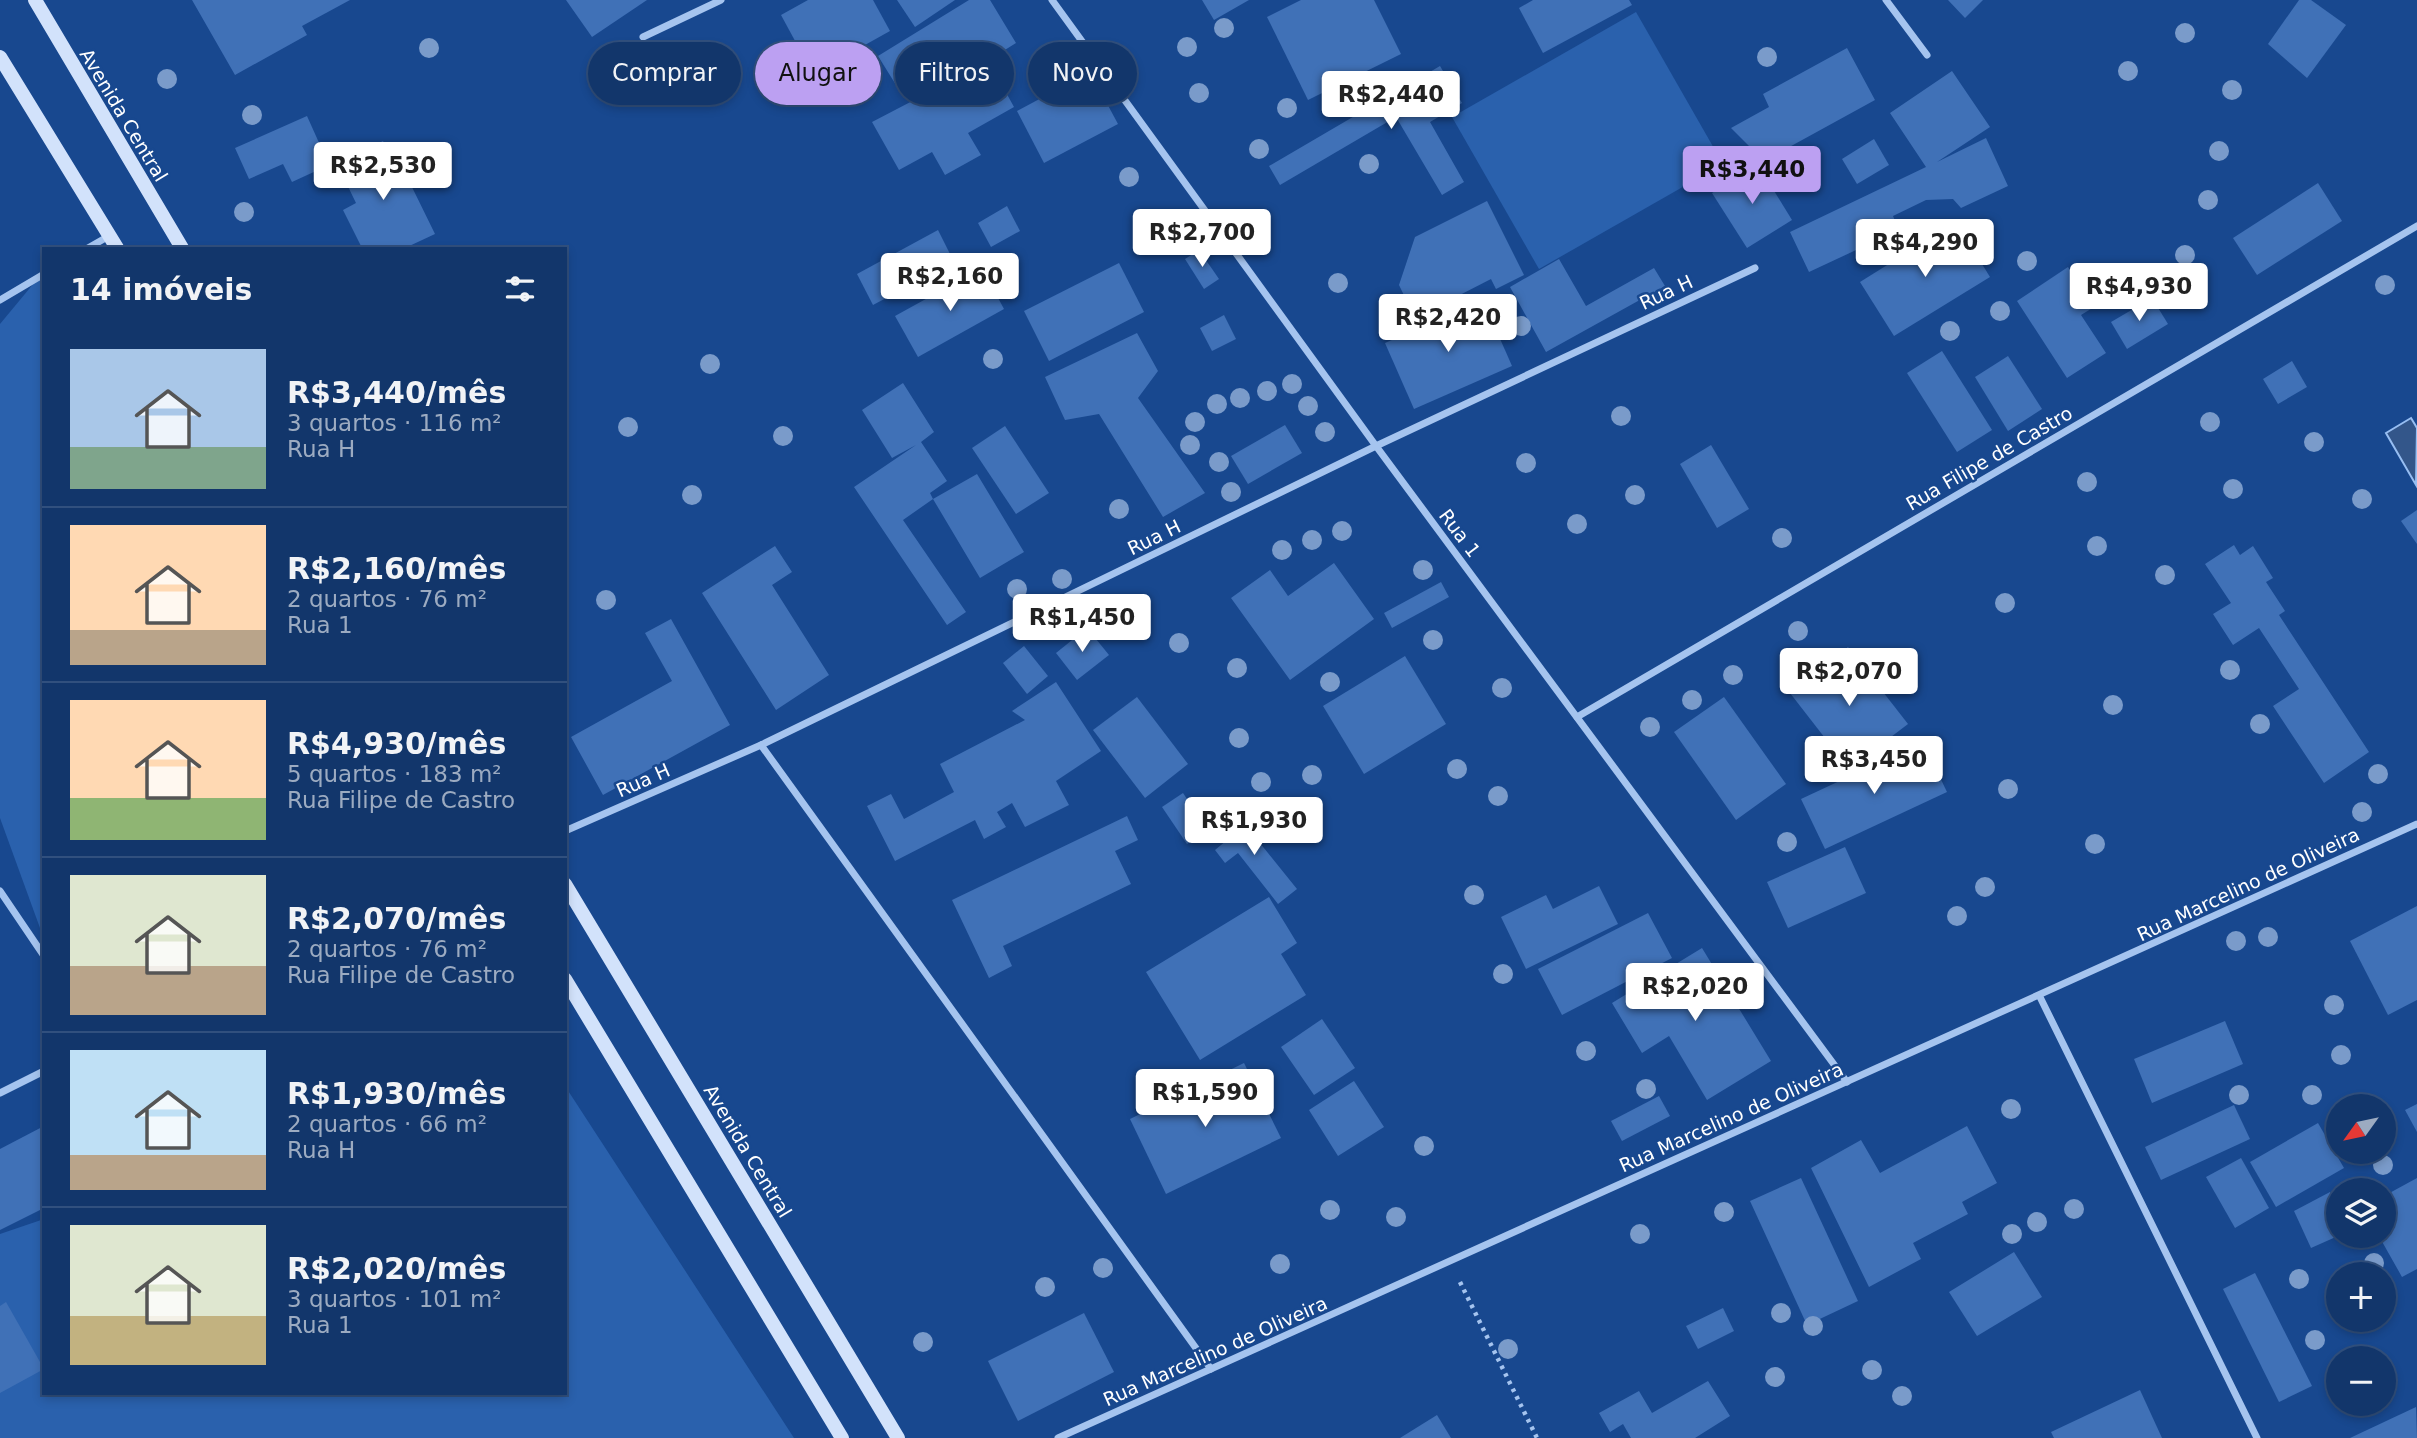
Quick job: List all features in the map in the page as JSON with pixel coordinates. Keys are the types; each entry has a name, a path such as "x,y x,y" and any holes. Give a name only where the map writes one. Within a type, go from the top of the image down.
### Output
{"main road":[{"name":"Avenida Central","path":"35,0 181,247"},
{"path":"0,57 113,242"},
{"name":"Avenida Central","path":"567,887 898,1438"},
{"path":"567,982 842,1438"}],"street":[{"path":"643,37 721,0"},
{"name":"Rua 1","path":"1052,0 1376,446 1846,1082"},
{"path":"1886,0 1927,55"},
{"name":"Rua Filipe de Castro","path":"1577,717 2417,226"},
{"path":"92,247 113,242"},
{"name":"Rua H","path":"567,830 761,745 1376,446 1755,268"},
{"path":"0,300 42,275"},
{"path":"761,745 1211,1369"},
{"name":"Rua Marcelino de Oliveira","path":"1058,1438 2040,997 2417,824"},
{"path":"0,891 42,953"},
{"path":"2040,997 2257,1438"},
{"path":"0,1094 42,1072"}],"path":[{"path":"1450,1262 1538,1438"}],"shaded area":[{"path":"1636,12 1723,164 1539,269 1452,117"},
{"path":"39,277 42,281 42,934 0,818 0,324"},
{"path":"2411,418 2417,428 2416,485 2386,433"},
{"path":"567,1089 794,1438 0,1438 0,1234 42,1220 42,1395 567,1395"}],"building":[{"path":"192,0 350,0 302,26 307,35 235,75"},
{"path":"566,0 647,0 592,37"},
{"path":"808,0 873,0 890,31 870,42 796,42 781,15"},
{"path":"897,0 955,0 915,27"},
{"path":"969,0 990,0 1016,43 1014,44 1014,42 901,42"},
{"path":"1202,0 1249,0 1214,20"},
{"path":"1301,0 1374,0 1401,54 1308,100 1267,17"},
{"path":"1533,0 1629,0 1632,5 1543,53 1519,8"},
{"path":"1948,0 1983,0 1965,18"},
{"path":"2299,0 2311,0 2346,25 2307,78 2268,44"},
{"path":"895,46 895,83 881,61 881,54"},
{"path":"1847,48 1875,100 1764,161 1731,128 1769,107 1763,94"},
{"path":"1440,66 1462,103 1430,122 1464,182 1442,195 1396,117 1280,185 1269,166"},
{"path":"1952,71 1990,127 1937,162 1986,138 2008,186 1961,208 1953,199 1926,200 1893,216 1899,230 1809,272 1790,232 1926,167 1890,113"},
{"path":"905,105 1014,107 968,133 981,155 945,175 932,152 899,170 872,122"},
{"path":"1028,105 1108,105 1118,124 1044,163 1017,111"},
{"path":"307,116 329,165 292,182 283,164 249,179 235,148"},
{"path":"1874,139 1889,165 1857,184 1842,159"},
{"path":"383,141 404,184 410,183 435,234 407,247 362,247 343,210 356,203 337,164"},
{"path":"1758,165 1792,220 1747,248 1712,193"},
{"path":"2318,183 2342,221 2257,275 2233,238"},
{"path":"1487,201 1524,275 1496,289 1491,279 1415,318 1399,285 1415,237"},
{"path":"1007,206 1020,231 991,247 978,223"},
{"path":"1169,212 1181,231 1159,246 1146,226"},
{"path":"1956,222 1990,277 1894,336 1860,282"},
{"path":"938,230 954,262 873,305 857,274"},
{"path":"1199,250 1219,279 1204,289 1185,259"},
{"path":"1559,259 1586,306 1654,268 1665,286 1546,352 1510,287"},
{"path":"1119,263 1144,312 1049,361 1024,311"},
{"path":"2068,267 2094,307 2081,315 2106,353 2067,378 2017,301"},
{"path":"982,268 1004,309 918,357 895,316"},
{"path":"2152,298 2168,324 2127,349 2111,322"},
{"path":"1483,300 1512,366 1414,409 1385,343"},
{"path":"1224,315 1236,339 1212,351 1200,328"},
{"path":"1137,333 1158,371 1138,398 1205,493 1163,517 1099,414 1065,420 1045,377"},
{"path":"1942,351 1992,430 1957,452 1907,373"},
{"path":"2008,356 2042,409 2008,431 1975,377"},
{"path":"2292,361 2307,387 2278,404 2263,379"},
{"path":"903,383 934,432 921,442 947,481 930,493 933,499 903,520 966,612 947,625 854,487 916,445 892,458 862,410"},
{"path":"1285,425 1302,453 1248,484 1231,456"},
{"path":"1005,426 1049,493 1016,514 972,448"},
{"path":"1711,445 1749,509 1717,528 1680,464"},
{"path":"977,474 1024,552 980,578 933,499"},
{"path":"2417,510 2417,544 2401,521"},
{"path":"2234,545 2240,555 2253,546 2273,578 2266,582 2285,611 2279,615 2369,752 2324,783 2273,706 2299,689 2259,628 2233,645 2213,614 2231,603 2205,564"},
{"path":"775,546 792,572 772,585 829,675 776,710 702,593"},
{"path":"1334,563 1374,619 1290,680 1231,598 1270,570 1288,596"},
{"path":"1441,582 1449,597 1392,628 1384,613"},
{"path":"671,619 730,725 603,795 571,737 672,681 645,633"},
{"path":"1087,628 1109,655 1077,680 1056,653"},
{"path":"1024,646 1048,676 1027,694 1003,663"},
{"path":"1848,647 1908,724 1849,769 1790,693"},
{"path":"1405,656 1446,724 1364,774 1323,706"},
{"path":"1056,682 1101,751 1056,781 1069,805 1025,827 1012,803 997,812 1006,827 984,839 975,820 895,861 867,806 891,794 904,819 954,792 940,764 1025,720 1012,711"},
{"path":"1137,697 1188,764 1145,798 1093,730"},
{"path":"1724,697 1786,784 1736,820 1674,732"},
{"path":"1923,742 1947,792 1825,849 1801,799"},
{"path":"1183,793 1208,830 1187,844 1162,807"},
{"path":"1235,812 1297,889 1278,904 1238,853 1225,863 1215,850 1227,840 1217,826"},
{"path":"1127,816 1138,840 1115,851 1131,884 1003,946 1012,966 989,978 952,900"},
{"path":"1845,847 1866,893 1788,928 1767,882"},
{"path":"1599,886 1618,924 1526,969 1501,917 1546,895 1553,909"},
{"path":"1269,897 1297,943 1281,954 1306,995 1200,1060 1146,972"},
{"path":"2417,906 2417,1000 2388,1015 2350,941"},
{"path":"1648,913 1672,958 1562,1015 1538,969"},
{"path":"1702,948 1771,1061 1707,1100 1669,1036 1642,1053 1612,1003"},
{"path":"1322,1019 1355,1068 1314,1095 1281,1047"},
{"path":"2225,1021 2243,1064 2152,1103 2134,1059"},
{"path":"1244,1063 1281,1138 1166,1194 1130,1119"},
{"path":"1354,1081 1384,1127 1338,1156 1309,1110"},
{"path":"1659,1096 1670,1116 1622,1141 1611,1121"},
{"path":"2417,1104 2417,1132 2405,1110"},
{"path":"2234,1105 2250,1139 2161,1180 2145,1147"},
{"path":"2318,1123 2326,1137 2326,1164 2342,1164 2344,1168 2276,1207 2250,1162"},
{"path":"1967,1126 1997,1183 1962,1202 1968,1214 1913,1243 1921,1259 1869,1287 1811,1168 1861,1140 1880,1173"},
{"path":"42,1127 42,1209 0,1230 0,1149"},
{"path":"2241,1158 2269,1208 2235,1228 2206,1177"},
{"path":"1801,1178 1858,1301 1807,1325 1750,1201"},
{"path":"2417,1178 2417,1269 2402,1277 2396,1262 2386,1248 2396,1248 2396,1189"},
{"path":"2326,1194 2326,1241 2311,1248 2294,1211"},
{"path":"2014,1252 2042,1297 1977,1336 1949,1292"},
{"path":"2255,1273 2312,1386 2279,1402 2223,1289"},
{"path":"6,1302 42,1365 42,1370 0,1393 0,1306"},
{"path":"1723,1308 1734,1331 1698,1349 1686,1326"},
{"path":"1084,1313 1114,1372 1018,1421 988,1361"},
{"path":"1708,1381 1730,1416 1695,1438 1631,1438 1623,1424 1610,1432 1599,1413 1639,1391 1652,1413"},
{"path":"2140,1390 2162,1438 2054,1438 2051,1432"},
{"path":"2416,1407 2417,1438 2350,1438"},
{"path":"1437,1415 1451,1438 1400,1438"}]}
